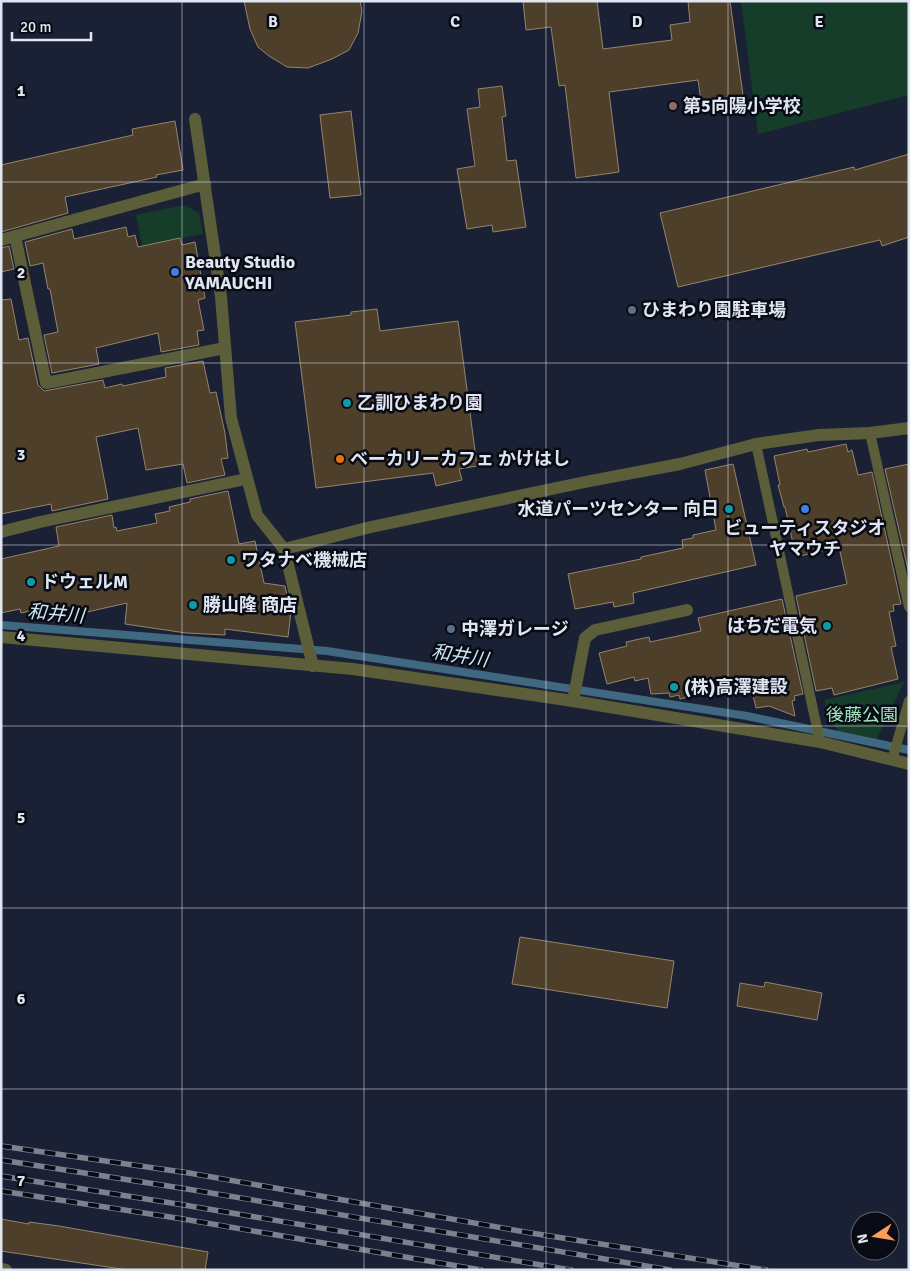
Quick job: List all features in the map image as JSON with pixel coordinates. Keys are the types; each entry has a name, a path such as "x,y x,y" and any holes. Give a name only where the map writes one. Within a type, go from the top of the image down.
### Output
{"street":[{"path":"195,119 221,298 231,418 257,515 284,549 313,666"},
{"path":"1,240 205,184"},
{"path":"15,236 46,383 225,348"},
{"path":"284,549 399,521 590,480 680,464 756,444 819,435 870,433 909,428"},
{"path":"1,532 40,522 246,479"},
{"path":"573,701 585,638 595,630 687,610"},
{"path":"1,638 353,669 573,701 820,742 909,764"},
{"path":"1,1269 6,1270"}],"lane":[{"path":"870,433 909,607"},
{"path":"756,444 820,742"},
{"path":"892,760 909,701"}],"green space":[{"path":"741,1 909,1 909,95 758,134"},
{"path":"184,205 199,213 203,234 142,246 136,215"},
{"name":"後藤公園","path":"904,682 876,741 867,742 838,732 828,713 824,700"}],"building":[{"path":"244,1 360,1 362,11 358,33 349,50 308,68 287,67 258,47 250,29"},
{"path":"523,1 597,1 603,49 672,40 670,25 690,22 688,1 730,1 743,95 701,101 698,80 609,92 619,172 576,178 565,85 559,86 551,27 526,30"},
{"path":"502,86 506,116 502,117 507,161 516,160 526,227 493,232 492,225 467,229 457,169 475,166 467,109 480,107 478,89"},
{"path":"351,111 361,195 330,198 320,115"},
{"path":"175,121 183,170 65,197 68,213 1,232 1,165 133,135 132,129"},
{"path":"909,154 909,237 882,246 880,240 678,287 660,213 854,167 855,170"},
{"path":"126,227 128,237 135,235 138,247 180,238 182,245 195,242 205,298 198,300 204,330 197,331 199,345 161,352 158,333 96,348 99,364 52,373 44,335 58,332 50,289 48,289 43,263 30,266 25,242 72,229 74,239"},
{"path":"9,246 14,269 1,272 1,248"},
{"path":"11,299 19,340 28,338 38,385 44,391 103,380 105,388 122,384 123,386 166,377 165,368 203,361 210,393 216,392 225,433 228,458 221,459 225,475 187,483 183,464 146,470 138,428 96,437 108,499 52,511 51,504 1,514 1,300"},
{"path":"377,309 380,331 458,321 477,466 459,469 462,480 436,486 433,473 316,488 295,322 351,315 351,312"},
{"path":"846,444 848,452 852,450 858,475 872,472 901,604 893,605 894,611 889,612 896,646 891,647 898,679 834,695 832,688 816,691 796,596 847,584 839,547 796,557 778,485 780,485 774,456 807,449 808,452"},
{"path":"733,464 756,565 633,593 634,603 614,607 613,602 575,609 568,574 683,548 682,540 693,538 693,535 716,530 705,470"},
{"path":"909,464 909,574 885,469"},
{"path":"228,491 239,544 255,541 264,583 285,586 287,596 286,612 291,612 288,637 225,629 225,635 186,633 125,624 127,603 87,612 86,606 58,612 56,605 21,613 20,609 1,613 1,559 59,546 56,527 112,515 114,528 116,527 117,531 157,523 155,514 170,511 169,507 190,502 190,499"},
{"path":"782,599 803,694 794,696 795,700 792,701 795,716 769,706 756,708 751,687 711,696 710,692 680,699 679,695 670,697 669,693 651,694 648,678 635,681 634,677 607,684 599,653 627,646 626,642 649,637 650,642 701,631 698,618"},
{"path":"520,937 674,961 667,1008 512,984"},
{"path":"765,982 822,993 817,1020 737,1006 740,983 764,987"},
{"path":"1,1219 29,1224 29,1222 59,1226 208,1252 205,1270 128,1270 1,1251"}],"waterway":[{"name":"和井川","path":"1,625 327,651 747,716 909,750"}],"railway":[{"path":"1,1146 189,1173 531,1233 766,1270"},
{"path":"1,1160 187,1189 670,1270"},
{"path":"1,1176 571,1270"},
{"path":"1,1191 183,1219 481,1270"}],"place":[{"name":"第5向陽小学校","path":"673,106"},
{"name":"Beauty Studio YAMAUCHI","path":"175,272"},
{"name":"ひまわり園駐車場","path":"632,310"},
{"name":"乙訓ひまわり園","path":"347,403"},
{"name":"ベーカリーカフェ かけはし","path":"340,459"},
{"name":"水道パーツセンター 向日","path":"729,509"},
{"name":"ビューティスタジオ ヤマウチ","path":"805,509"},
{"name":"ワタナベ機械店","path":"231,560"},
{"name":"ドウェルM","path":"31,582"},
{"name":"勝山隆 商店","path":"193,605"},
{"name":"はちだ電気","path":"827,626"},
{"name":"中澤ガレージ","path":"451,629"},
{"name":"(株)高澤建設","path":"674,687"}]}
